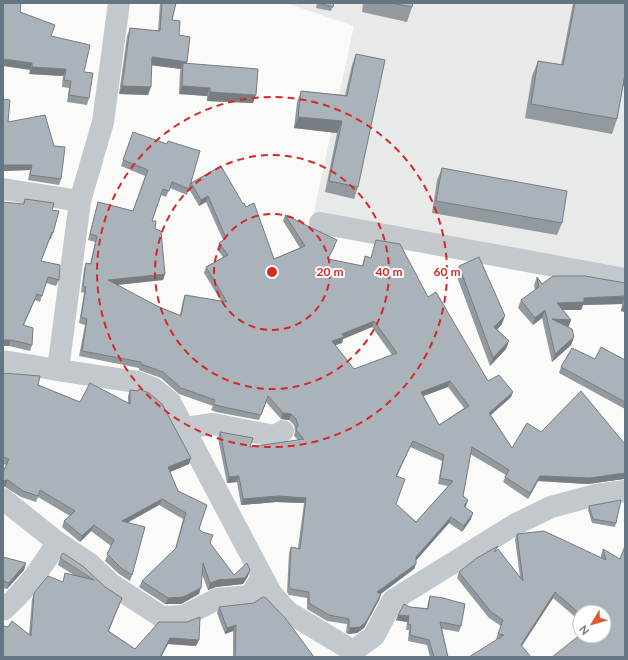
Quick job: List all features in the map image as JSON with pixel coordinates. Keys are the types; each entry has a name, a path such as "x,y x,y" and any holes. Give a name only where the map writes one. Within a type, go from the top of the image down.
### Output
{"street":[{"path":"58,370 80,201 103,122 119,3"},
{"path":"3,189 80,201"},
{"path":"320,223 625,279"},
{"path":"3,361 137,382 153,388 170,402 186,428 271,593 288,612 353,654 374,636 393,600 514,525 551,507 596,494 625,491"},
{"path":"186,428 213,424 274,436 283,431"},
{"path":"3,499 57,542 90,564 111,584 162,617 184,616 217,599 250,596 262,577"},
{"path":"3,610 19,596 42,568 57,542"}],"shaded area":[{"path":"286,3 625,3 625,277 313,216 354,26"}],"building":[{"path":"3,3 21,3 20,12 55,25 51,36 90,45 84,72 93,73 89,98 69,95 71,81 64,80 66,69 32,67 32,63 3,59"},
{"path":"162,3 176,3 172,20 180,21 179,35 190,37 187,62 152,57 151,87 122,86 130,28 160,31"},
{"path":"318,3 334,3 333,7"},
{"path":"392,3 413,3 412,7"},
{"path":"575,3 625,3 625,74 617,119 531,104 538,61 563,65"},
{"path":"356,54 385,60 358,187 329,181 342,121 298,117 301,91 347,96"},
{"path":"183,63 258,69 256,95 210,92 210,88 182,86"},
{"path":"3,99 10,100 8,122 45,115 54,146 65,147 61,179 30,175 32,165 3,165"},
{"path":"133,132 167,144 168,141 200,151 189,189 172,182 169,191 163,189 152,221 156,221 155,229 161,231 165,274 108,280 157,306 181,316 185,295 227,302 206,267 228,255 219,243 226,238 208,196 201,200 191,183 221,166 243,204 244,203 246,207 254,203 274,259 305,246 285,215 337,240 328,259 363,266 365,256 371,258 376,240 400,244 428,297 436,292 488,381 499,375 513,392 489,413 512,448 527,423 541,432 581,391 625,444 625,473 590,478 540,476 530,493 505,477 509,470 472,447 463,496 468,500 464,506 473,513 464,526 451,517 416,557 416,564 377,592 381,594 366,622 360,627 350,628 349,619 329,615 309,603 309,592 291,589 289,587 291,547 300,549 306,498 278,496 243,499 239,476 229,477 220,432 253,438 250,447 304,439 296,430 298,425 296,419 291,414 283,413 268,396 261,415 219,406 213,404 215,400 181,388 163,372 141,364 141,362 82,351 87,319 81,317 86,287 83,286 86,263 91,264 97,236 90,234 98,202 133,211 148,170 123,160","holes":["374,321 397,353 354,369 332,341 344,337 342,334","450,381 469,406 439,425 421,392","413,441 444,455 440,478 453,481 416,522 396,504 405,479 396,476"]},
{"path":"442,168 567,191 562,223 436,201"},
{"path":"25,199 54,203 52,210 59,211 53,233 52,232 41,261 60,265 59,280 48,277 42,296 37,294 23,325 33,328 32,345 11,340 3,340 3,202 24,204"},
{"path":"479,257 505,316 494,327 509,341 493,358 459,266"},
{"path":"553,276 585,276 625,283 625,296 584,298 584,302 557,303 571,320 552,319 572,329 574,337 555,354 545,310 535,318 521,300 539,287 537,277 542,284"},
{"path":"601,347 625,360 625,402 561,367 572,348 595,359"},
{"path":"3,373 40,376 38,385 80,402 90,383 130,404 130,390 138,391 139,389 149,393 162,404 191,458 168,467 178,491 207,505 199,529 202,532 213,535 210,543 234,575 247,563 250,570 245,578 218,580 210,583 203,563 201,588 183,597 168,598 142,581 176,548 186,513 162,499 122,521 145,527 132,575 121,568 107,554 114,540 94,525 82,536 64,521 75,511 40,490 38,496 23,491 8,480 3,481 3,472 9,459 3,457"},
{"path":"621,500 616,523 593,519 589,506"},
{"path":"544,531 606,560 603,549 620,559 625,546 625,657 552,657 572,641 572,644 612,644 612,604 572,604 572,607 555,592 521,645 531,657 469,657 504,635 498,634 503,620 491,612 459,572 477,558 498,546 494,552 498,549 523,581 517,534"},
{"path":"63,553 84,567 105,587 122,598 108,631 135,649 159,622 187,622 200,617 199,640 170,638 160,657 3,657 3,626 8,627 12,621 31,636 34,593 48,576 63,582 65,573 94,580 60,558"},
{"path":"3,557 26,563 9,583 3,581"},
{"path":"430,596 465,604 461,626 440,622 448,657 434,657 429,640 410,635 411,625 408,624 409,616 398,615 404,604 410,607 428,609"},
{"path":"263,597 266,598 286,619 314,657 235,657 236,625 227,628 219,607 254,603"}]}
